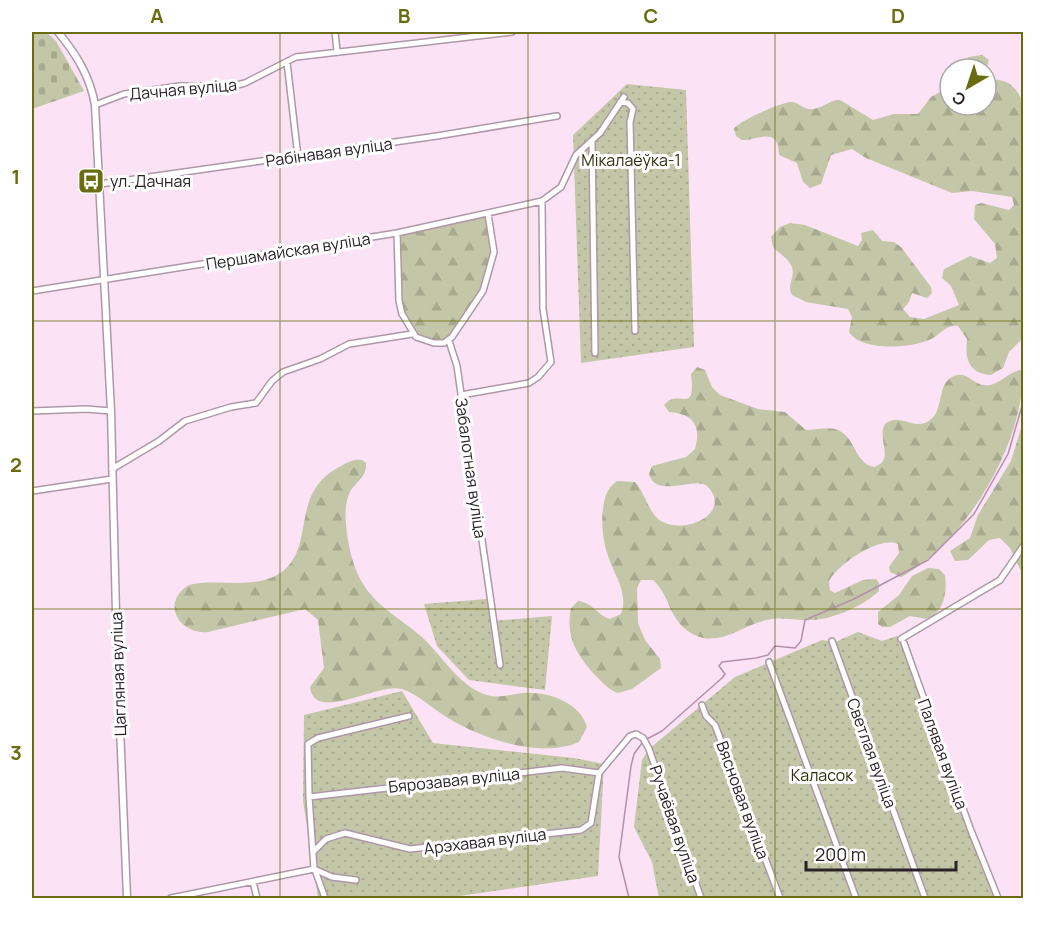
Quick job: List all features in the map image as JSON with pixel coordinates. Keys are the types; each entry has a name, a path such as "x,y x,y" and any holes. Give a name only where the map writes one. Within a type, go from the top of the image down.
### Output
{"street":[{"name":"Цагляная вуліца","path":"58,32 75,54 88,77 95,105 111,411 125,879 128,898"},
{"path":"335,32 338,51"},
{"name":"Дачная вуліца","path":"95,105 124,94 180,86 233,86 263,75 296,57 512,32"},
{"path":"287,62 298,157"},
{"path":"461,395 534,380 548,367 552,356 543,309 542,201 561,187 576,155 592,141 622,99 633,109 630,122 635,331"},
{"name":"Рабінавая вуліца","path":"100,184 298,157 557,116"},
{"path":"592,141 595,353"},
{"name":"Першамайская вуліца","path":"32,291 397,234 542,201"},
{"path":"112,469 159,441 178,424 198,417 256,404 272,381 284,372 320,359 349,344 412,334 434,343 449,341 477,303 490,269 494,245 488,214"},
{"path":"397,234 399,301 412,334"},
{"name":"Забалотная вуліца","path":"449,341 455,355 500,665"},
{"path":"32,411 86,409 111,411"},
{"path":"32,491 112,479"},
{"name":"Палявая вуліца","path":"998,898 902,641 1000,580 1023,546"},
{"name":"Светлая вуліца","path":"831,641 925,898"},
{"path":"769,663 856,898"},
{"name":"Вясновая вуліца","path":"702,705 706,716 715,725 780,898"},
{"path":"325,898 314,869 309,797 308,748 310,742 409,716"},
{"name":"Ручаёвая вуліца","path":"599,773 630,736 636,734 644,740 701,898"},
{"name":"Бярозавая вуліца","path":"309,797 562,768 599,773"},
{"name":"Арэхавая вуліца","path":"313,852 326,839 345,833 404,849 416,849 576,831 591,823 599,773"},
{"path":"171,898 314,869 332,877 356,880"},
{"path":"253,882 257,898"}],"green space":[{"path":"32,32 46,32 56,41 84,91 32,109"},
{"path":"998,80 1009,83 1017,91 1024,108 1023,338 1009,352 1003,368 991,375 977,371 970,364 967,339 958,326 946,328 929,340 910,345 875,345 855,338 849,332 852,317 848,309 806,302 792,295 790,287 793,269 773,247 771,237 780,227 790,223 805,225 858,246 862,240 861,233 873,230 882,241 894,242 901,247 931,287 932,293 927,298 912,293 903,309 910,317 924,319 959,305 951,286 942,278 944,269 970,256 990,263 997,258 995,244 974,219 975,205 981,203 1009,210 1014,205 1012,197 972,191 952,193 866,158 852,149 831,155 821,184 810,188 803,182 797,163 779,155 775,140 766,137 742,140 736,136 734,129 761,112 792,102 810,109 840,100 873,120 894,114 918,114 931,97 938,93 938,117 998,117"},
{"name":"Мікалаёўка-1","path":"627,84 686,90 694,347 581,363 573,135"},
{"path":"486,217 491,247 484,282 476,301 446,339 429,339 416,332 408,320 403,304 400,286 399,236"},
{"path":"697,367 705,370 712,387 720,395 758,409 785,412 806,430 832,428 842,432 862,460 874,467 884,459 883,430 885,424 900,420 920,424 931,419 936,414 947,381 952,377 961,375 978,384 988,385 1020,370 1023,371 1021,399 1002,459 968,516 947,541 925,561 901,577 890,572 889,567 899,553 898,544 880,544 850,560 829,581 830,590 835,593 863,580 876,579 879,583 879,591 865,602 830,617 812,620 773,619 715,638 697,636 688,631 675,617 664,594 653,580 641,580 637,588 638,623 645,640 660,659 661,668 632,689 618,693 601,681 578,653 571,637 571,608 578,601 610,619 621,614 622,591 606,550 602,527 605,497 610,487 617,481 635,482 657,518 671,525 682,526 693,523 703,519 711,512 715,504 713,495 706,485 658,485 649,474 652,466 686,457 695,449 697,433 693,422 684,415 669,412 664,405 670,400 689,398 692,387 691,374"},
{"path":"1023,422 1023,575 1010,548 1000,538 989,540 968,560 955,561 950,551 970,538 978,515 1011,461"},
{"path":"362,460 366,463 365,471 349,494 346,521 354,565 371,595 423,638 460,678 477,691 496,697 523,693 542,694 570,705 583,718 587,727 579,742 564,747 547,748 512,744 494,739 462,726 402,689 391,688 335,702 323,702 314,697 310,687 324,668 318,620 305,609 208,632 198,632 182,623 177,616 176,600 180,592 189,585 212,582 249,583 261,581 283,571 293,560 299,547 308,504 315,490 325,477 341,466 351,461"},
{"path":"928,568 939,569 945,575 944,600 938,611 927,619 910,616 890,627 882,627 878,624 878,612 899,595 912,576"},
{"path":"487,599 492,621 552,616 545,690 469,680 437,646 424,604"},
{"name":"Каласок","path":"858,632 882,641 897,636 904,643 1000,898 659,898 652,862 634,827 642,760 649,749 735,677 822,640 835,642"},
{"path":"402,691 433,743 574,758 604,764 598,876 446,898 318,898 303,801 304,715"}],"waterway":[{"path":"645,740 662,731 722,678 725,674 719,666 722,662 768,655 775,646 795,648 801,641 805,620 854,599 928,560 974,514 1008,454 1024,399"},
{"path":"629,898 619,857 631,766 634,754 642,743"}],"place":[{"name":"ул. Дачная","path":"91,181"}]}
